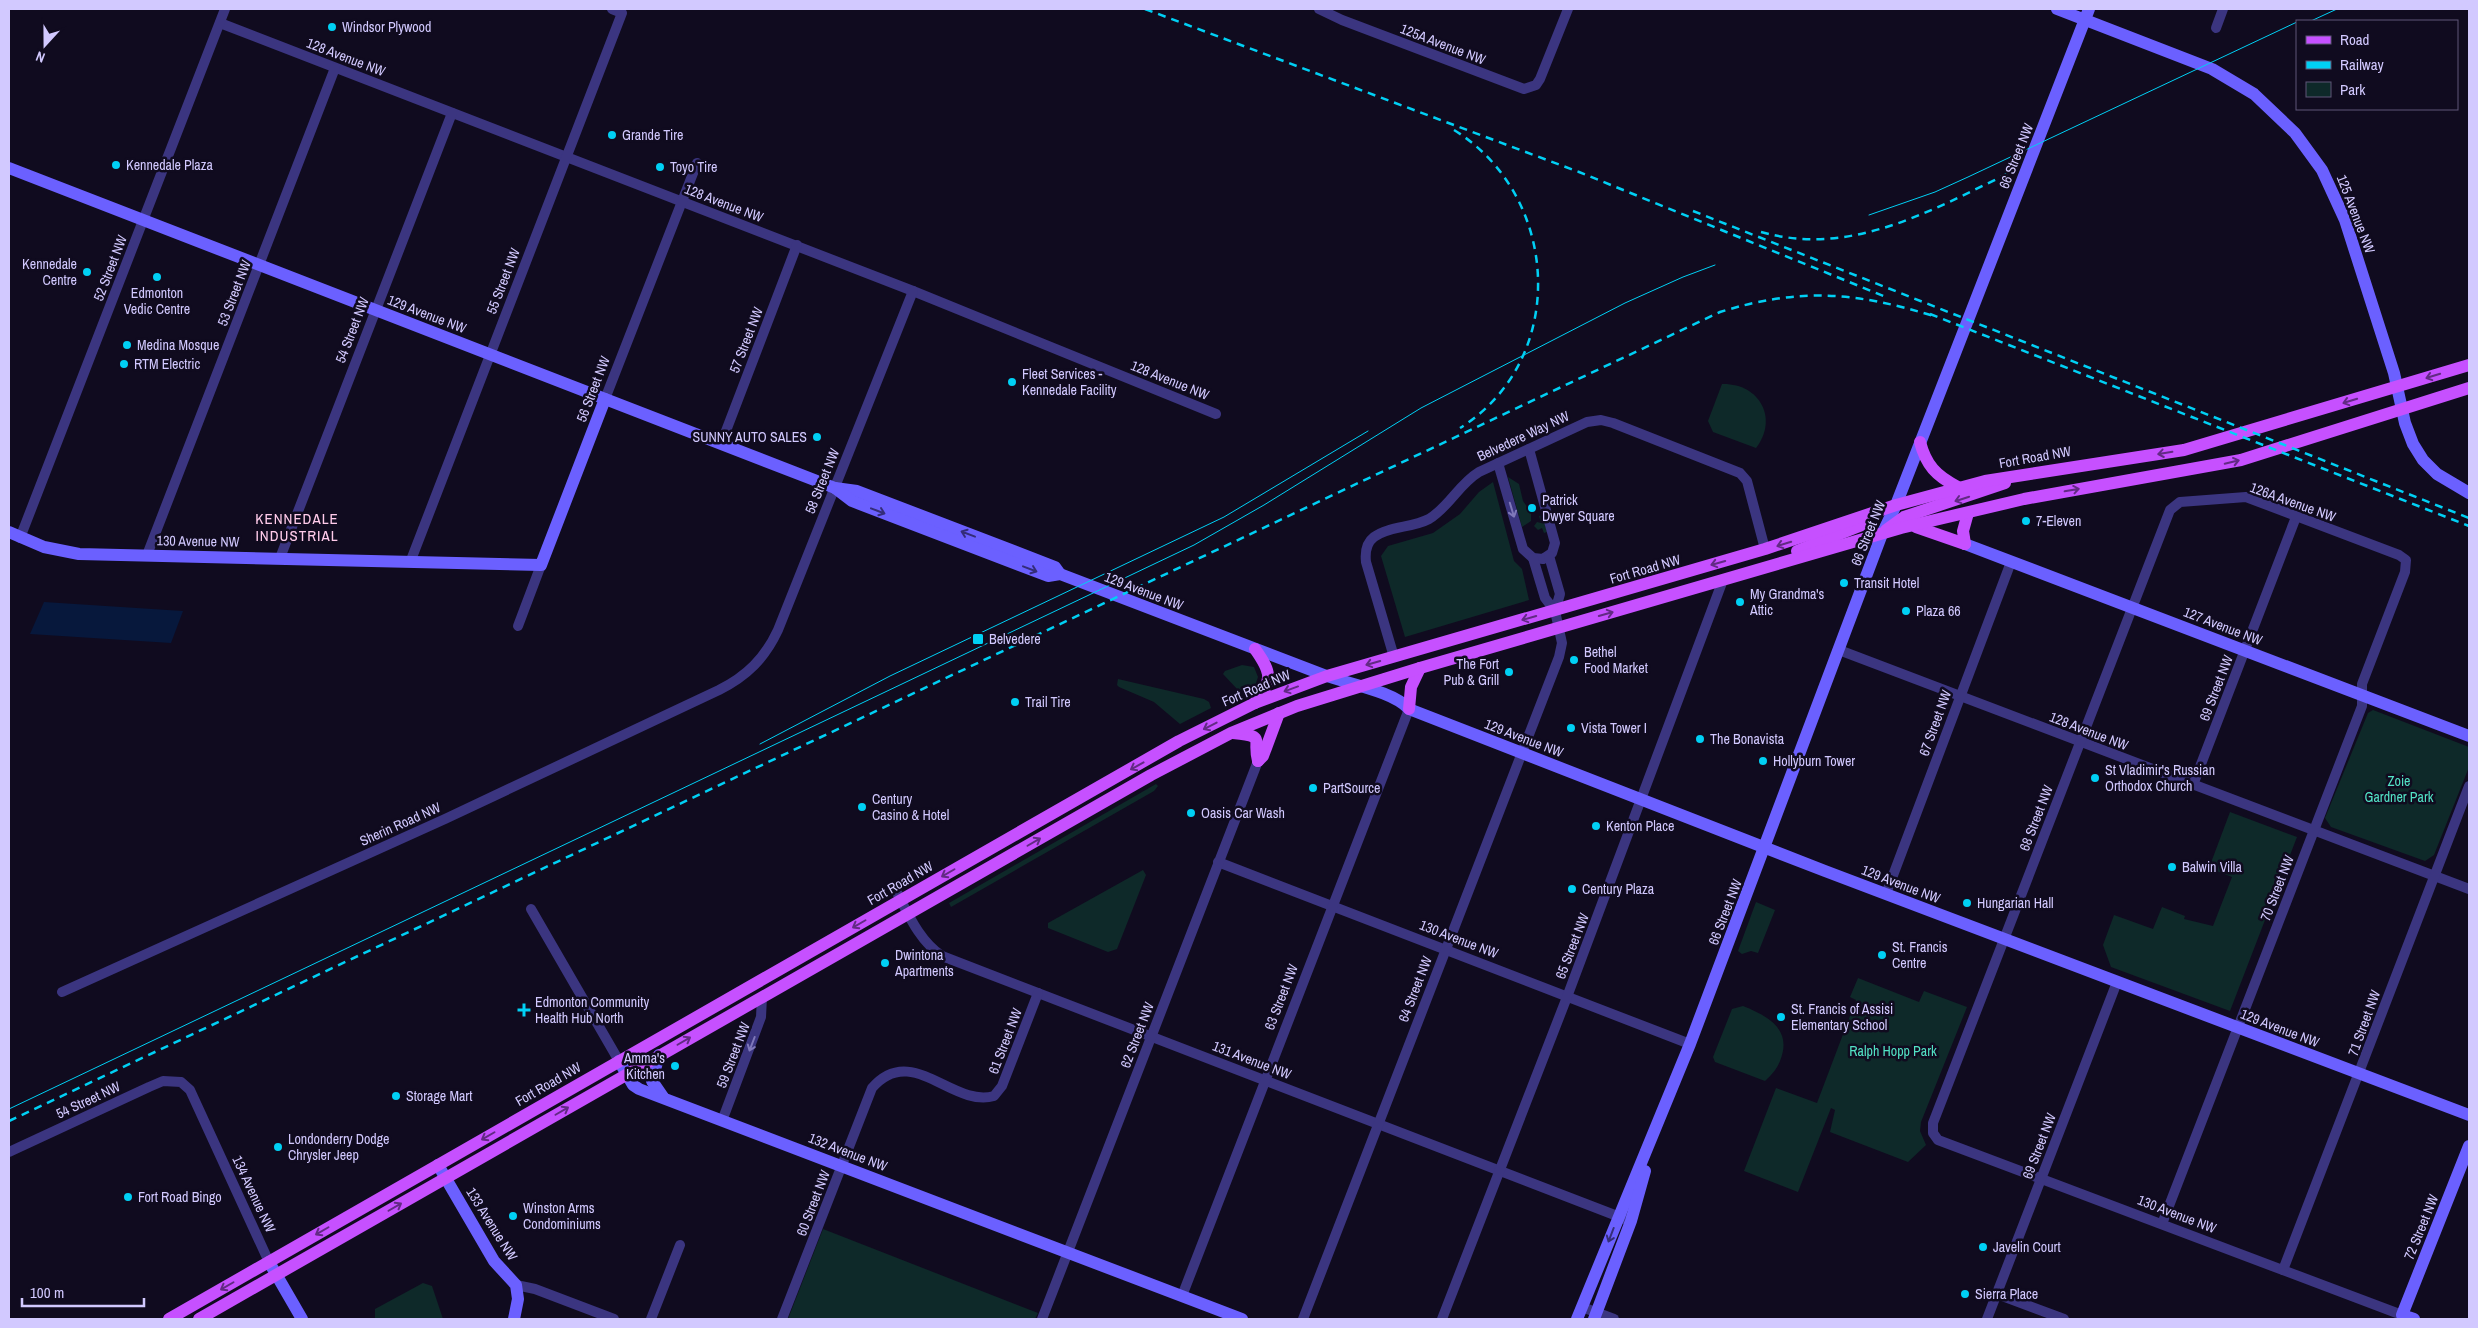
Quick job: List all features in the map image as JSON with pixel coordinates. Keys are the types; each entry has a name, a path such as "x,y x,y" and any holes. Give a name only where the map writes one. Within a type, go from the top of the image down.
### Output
{"main road":[{"name":"Fort Road NW","path":"169,1319 1179,741 1255,704 1327,676 1765,550 1896,504 1958,487 2194,448 2469,365"},
{"path":"205,1318 659,1055 1158,771 1231,733 1279,713 1420,668 1882,534 2024,499 2241,460 2469,388"},
{"path":"1920,442 1926,461 1933,472 1958,487"},
{"path":"1882,534 1904,517 2024,476"},
{"path":"1765,568 1792,553 1874,520 1896,504"},
{"path":"1915,526 1965,544 1963,531 1968,513"},
{"path":"1255,649 1266,664 1269,679 1266,689 1255,704"},
{"path":"1408,709 1411,687 1420,668"},
{"path":"1231,733 1249,735 1255,739 1258,746 1256,755 1258,761 1264,756 1279,713"}],"street":[{"name":"52 Street NW","path":"14,535 144,219 225,9"},
{"name":"125A Avenue NW","path":"1319,9 1342,20 1518,87 1530,88 1540,79 1568,9"},
{"name":"125 Avenue NW","path":"2057,9 2087,14 2230,79 2272,109 2295,133 2322,170 2340,205 2397,386 2410,436 2423,460 2437,474 2469,493"},
{"path":"2216,28 2223,9"},
{"name":"55 Street NW","path":"411,560 566,157 617,11"},
{"name":"66 Street NW","path":"1580,1313 1618,1216 1690,1044 1766,847 1882,534 1896,504 2087,14"},
{"name":"128 Avenue NW","path":"220,23 797,245 1216,414"},
{"name":"53 Street NW","path":"147,555 335,68"},
{"name":"54 Street NW","path":"280,558 374,309 452,113"},
{"name":"56 Street NW","path":"518,626 697,163"},
{"name":"129 Avenue NW","path":"9,168 835,488 852,501 1048,576 1060,574 1255,649 1403,703 1408,709 1642,800 2238,1029 2469,1115"},
{"name":"57 Street NW","path":"721,444 797,245"},
{"name":"58 Street NW","path":"746,674 764,655 774,638 913,291"},
{"name":"Belvedere Way NW","path":"1394,657 1366,562 1366,548 1370,541 1380,534 1427,520 1445,506 1472,476 1580,424 1601,420 1735,469 1747,482 1765,550"},
{"path":"1529,449 1555,538 1555,548 1549,556 1543,559 1533,558"},
{"path":"1498,463 1523,549 1533,558 1545,598 1555,611"},
{"name":"126A Avenue NW","path":"2169,512 2180,502 2246,497 2406,560"},
{"name":"68 Street NW","path":"1932,1134 1933,1123 2006,939 2169,512"},
{"name":"69 Street NW","path":"2193,785 2296,517"},
{"name":"130 Avenue NW","path":"14,535 68,553 411,560 541,565"},
{"name":"127 Avenue NW","path":"1965,544 2469,736"},
{"path":"1549,556 1560,594 1555,611"},
{"name":"70 Street NW","path":"2162,1224 2362,706 2362,684 2405,572 2406,560"},
{"name":"67 Street NW","path":"1886,894 2011,562"},
{"name":"65 Street NW","path":"1442,1319 1567,997 1724,580"},
{"name":"64 Street NW","path":"1303,1319 1560,656 1562,643 1555,611"},
{"name":"128 Avenue NW","path":"1839,650 2469,889"},
{"name":"Sherin Road NW","path":"62,992 450,816 719,690 746,674"},
{"name":"63 Street NW","path":"1182,1296 1408,709"},
{"name":"62 Street NW","path":"1042,1319 1258,761"},
{"name":"71 Street NW","path":"2283,1270 2469,786"},
{"name":"130 Avenue NW","path":"1218,862 1690,1044"},
{"name":"131 Avenue NW","path":"894,887 918,932 932,949 942,956 1631,1221"},
{"name":"132 Avenue NW","path":"530,909 626,1074 636,1087 1242,1319"},
{"name":"69 Street NW","path":"1987,1319 2117,982"},
{"name":"61 Street NW","path":"888,1074 900,1071 912,1072 978,1097 994,1096 1002,1086 1038,993"},
{"name":"59 Street NW","path":"722,1121 762,1017 762,997"},
{"path":"659,1055 652,1081 665,1099"},
{"name":"60 Street NW","path":"782,1319 872,1088 888,1074"},
{"name":"54 Street NW","path":"9,1152 149,1087 164,1081 181,1082"},
{"name":"134 Avenue NW","path":"181,1082 190,1090 269,1262 302,1319"},
{"name":"66 Street NW","path":"1595,1316 1631,1221 1657,1125"},
{"name":"130 Avenue NW","path":"1932,1134 1938,1140 2406,1318"},
{"name":"72 Street NW","path":"2406,1318 2469,1146"},
{"name":"133 Avenue NW","path":"438,1165 494,1261 516,1285"},
{"path":"651,1319 680,1245"},
{"path":"514,1319 518,1299 516,1285 535,1289 614,1319"},
{"path":"1997,1294 2064,1319"},
{"path":"1580,1313 1614,1319"}],"green space":[{"path":"1722,384 1735,385 1746,389 1762,404 1766,425 1763,437 1756,448 1713,432 1708,421"},
{"path":"1508,477 1519,484 1523,501 1531,512 1531,521 1522,527"},
{"path":"1493,482 1514,561 1522,569 1529,600 1405,637 1381,556 1388,546 1433,533 1460,514 1479,492"},
{"path":"1543,515 1547,532 1544,533 1542,528 1538,530 1534,526 1537,522 1541,523 1539,516"},
{"path":"1242,665 1254,667 1258,677 1255,686 1244,692 1239,691 1223,674 1225,671"},
{"path":"1118,679 1204,699 1209,702 1211,708 1180,724 1154,702 1119,687 1117,685"},
{"name":"Zoie Gardner Park","path":"2373,710 2469,747 2469,767 2434,855 2425,861 2331,827 2325,818 2368,713"},
{"path":"1156,784 1158,786 1154,791 951,907 949,903"},
{"path":"2230,812 2297,837 2230,1011 2111,967 2103,945 2114,915 2153,929 2162,907 2185,916 2184,919 2213,926 2232,877 2209,868"},
{"path":"1143,870 1146,875 1117,949 1108,952 1048,928 1048,923"},
{"path":"1756,902 1775,910 1758,953 1751,951 1742,954 1738,951"},
{"name":"Ralph Hopp Park","path":"1858,978 1919,1002 1924,991 1967,1007 1921,1122 1920,1131 1926,1145 1908,1162 1830,1132 1835,1110 1831,1108 1798,1192 1744,1171 1776,1088 1817,1103 1856,1000 1850,997"},
{"path":"1743,1006 1774,1023 1782,1037 1784,1045 1781,1059 1776,1069 1765,1081 1715,1062 1713,1057 1732,1009"},
{"path":"823,1229 1038,1313 1035,1319 788,1319"},
{"path":"423,1283 432,1286 443,1319 375,1319 375,1309"}],"water":[{"path":"44,602 183,611 171,643 30,634"}],"tram line":[{"path":"2313,20 2337,9"},
{"path":"1869,215 1935,192 2296,22"},
{"path":"9,1109 1194,545 1264,505 1421,408 1625,303 1715,265"},
{"path":"760,744 890,676 1224,517 1368,431"}],"railway":[{"path":"1145,9 1579,172 1886,297"},
{"path":"1454,130 1489,159 1515,195 1532,235 1538,278 1534,321 1520,362 1495,398 1460,428"},
{"path":"1761,232 1794,238 1826,239 1857,235 1888,227 1918,216 2007,174"},
{"path":"1693,211 2469,518"},
{"path":"9,1121 1720,312 1777,299 1828,296 1880,302 1937,317"},
{"path":"1930,314 2469,526"}],"place":[{"name":"Windsor Plywood","path":"332,27"},
{"name":"Grande Tire","path":"612,135"},
{"name":"Kennedale Plaza","path":"116,165"},
{"name":"Toyo Tire","path":"660,167"},
{"name":"Kennedale Centre","path":"87,272"},
{"name":"Edmonton Vedic Centre","path":"157,277"},
{"name":"Medina Mosque","path":"127,345"},
{"name":"RTM Electric","path":"124,364"},
{"name":"Fleet Services - Kennedale Facility","path":"1012,382"},
{"name":"SUNNY AUTO SALES","path":"817,437"},
{"name":"Patrick Dwyer Square","path":"1532,508"},
{"name":"7-Eleven","path":"2026,521"},
{"name":"Transit Hotel","path":"1844,583"},
{"name":"My Grandma's Attic","path":"1740,602"},
{"name":"Plaza 66","path":"1906,611"},
{"name":"Belvedere","path":"978,639"},
{"name":"Bethel Food Market","path":"1574,660"},
{"name":"The Fort Pub & Grill","path":"1509,672"},
{"name":"Trail Tire","path":"1015,702"},
{"name":"Vista Tower I","path":"1571,728"},
{"name":"The Bonavista","path":"1700,739"},
{"name":"Hollyburn Tower","path":"1763,761"},
{"name":"St Vladimir's Russian Orthodox Church","path":"2095,778"},
{"name":"PartSource","path":"1313,788"},
{"name":"Century Casino & Hotel","path":"862,807"},
{"name":"Oasis Car Wash","path":"1191,813"},
{"name":"Kenton Place","path":"1596,826"},
{"name":"Balwin Villa","path":"2172,867"},
{"name":"Century Plaza","path":"1572,889"},
{"name":"Hungarian Hall","path":"1967,903"},
{"name":"St. Francis Centre","path":"1882,955"},
{"name":"Dwintona Apartments","path":"885,963"},
{"name":"Edmonton Community Health Hub North","path":"524,1010"},
{"name":"St. Francis of Assisi Elementary School","path":"1781,1017"},
{"name":"Amma's Kitchen","path":"675,1066"},
{"name":"Storage Mart","path":"396,1096"},
{"name":"Londonderry Dodge Chrysler Jeep","path":"278,1147"},
{"name":"Fort Road Bingo","path":"128,1197"},
{"name":"Winston Arms Condominiums","path":"513,1216"},
{"name":"Javelin Court","path":"1983,1247"},
{"name":"Sierra Place","path":"1965,1294"}],"district":[{"name":"KENNEDALE INDUSTRIAL","path":"297,526"}]}
